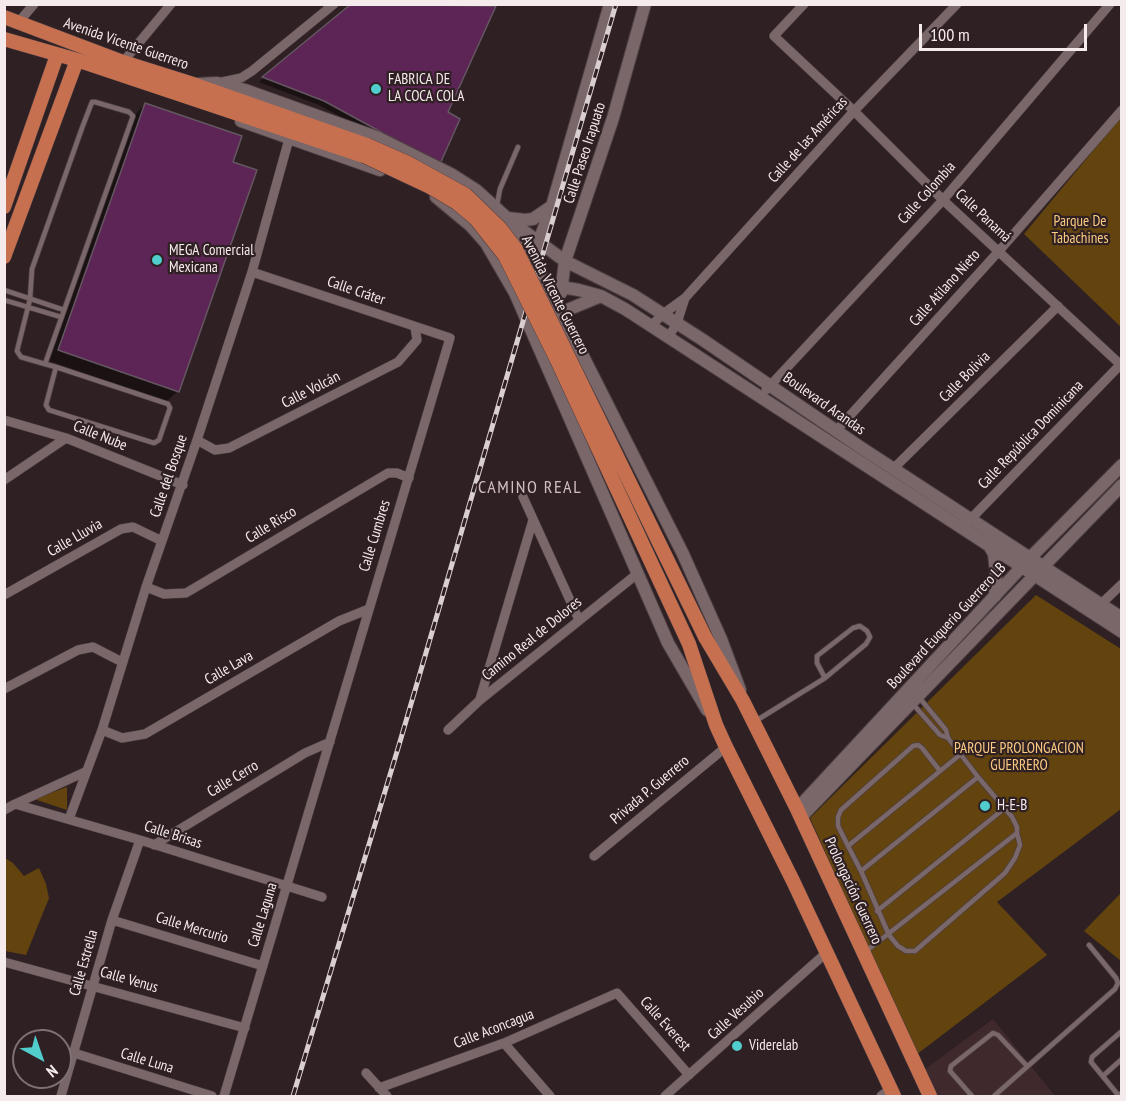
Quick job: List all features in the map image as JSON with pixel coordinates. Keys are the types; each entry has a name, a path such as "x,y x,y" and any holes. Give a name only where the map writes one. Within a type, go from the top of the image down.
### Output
{"main road":[{"name":"Calle Paseo Irapuato","path":"515,293 539,243 552,206 610,4"},
{"name":"Calle Paseo Irapuato","path":"561,312 561,287 565,261 614,118 645,4"},
{"name":"Avenida Vicente Guerrero","path":"11,20 123,62 196,85 365,150 457,203 482,226 505,256 556,358 689,644 716,725"},
{"name":"Avenida Vicente Guerrero","path":"4,39 77,60 179,95 408,163 466,195 500,228 516,249 705,638 743,701"},
{"path":"5,206 57,55"},
{"path":"4,257 77,60"},
{"path":"196,85 217,82 245,90 379,138 451,174 476,190 507,218 548,287 683,554 736,674 743,701"},
{"path":"179,95 289,139 368,165 424,189 447,204 471,226 489,248 515,293 531,328 668,643 716,725 793,881 888,1094"},
{"path":"507,218 533,219 552,206"},
{"name":"Boulevard Arandas","path":"507,218 565,261 633,295 677,323 893,469 1025,563"},
{"path":"489,248 504,245 511,239 515,230"},
{"name":"Boulevard Arandas","path":"515,293 561,287 600,296 966,523 990,547 1025,563 1122,618"},
{"path":"531,328 561,312 600,296"},
{"name":"Boulevard Euquerio Guerrero LB","path":"912,698 995,596 1122,465"},
{"name":"Boulevard Euquerio Guerrero LB","path":"799,813 1122,485"},
{"path":"990,547 994,554 996,572 995,596"},
{"name":"Boulevard Arandas","path":"1038,570 1122,632"},
{"name":"Prolongación Guerrero","path":"743,701 799,813 930,1096"}],"street":[{"path":"11,20 34,4"},
{"path":"123,62 171,4"},
{"path":"217,82 230,81 252,71 334,4"},
{"name":"Calle Panamá","path":"804,4 774,36 854,111 943,200 1121,364"},
{"name":"Calle de las Américas","path":"651,326 685,298 854,111 957,4"},
{"name":"Calle Colombia","path":"760,397 943,200 1110,4"},
{"name":"Calle Atilano Nieto","path":"836,431 999,251 1122,110"},
{"name":"Calle del Bosque","path":"69,819 102,730 146,587 183,485 252,272 289,139"},
{"name":"Calle Cráter","path":"252,272 450,338"},
{"name":"Calle de las Américas","path":"668,338 677,323 685,298"},
{"name":"Calle Bolivia","path":"893,469 1058,306"},
{"name":"Calle Volcán","path":"197,440 215,450 229,448 398,362 417,340 415,327"},
{"name":"Calle Cumbres","path":"330,742 450,338"},
{"name":"Calle República Dominicana","path":"966,523 1121,364"},
{"name":"Calle Nube","path":"4,420 66,438 183,485"},
{"path":"4,480 66,438"},
{"name":"Calle Risco","path":"146,587 164,594 186,593 388,473 397,473 409,478"},
{"path":"523,497 579,620"},
{"path":"480,700 533,520"},
{"name":"Calle Lluvia","path":"4,596 121,529 133,527 162,541"},
{"name":"Camino Real de Dolores","path":"448,730 480,700 637,574"},
{"path":"1100,605 1122,584"},
{"name":"Calle Lava","path":"102,730 122,738 145,734 339,621 369,609"},
{"path":"4,689 78,650 93,647 122,663"},
{"name":"Calle Cerro","path":"154,845 305,753 330,742"},
{"name":"Calle Laguna","path":"224,1096 330,742"},
{"name":"Privada P. Guerrero","path":"594,856 726,747"},
{"path":"4,810 86,772"},
{"name":"Calle Brisas","path":"15,804 322,897"},
{"name":"Calle Estrella","path":"62,1096 112,920 140,840"},
{"name":"Calle Mercurio","path":"112,920 263,966"},
{"name":"Calle Vesubio","path":"665,1096 826,953"},
{"name":"Calle Venus","path":"4,962 245,1028"},
{"name":"Calle Everest","path":"617,993 689,1075"},
{"name":"Calle Aconcagua","path":"379,1088 504,1043 617,993"},
{"path":"504,1043 550,1096"},
{"name":"Calle Luna","path":"74,1053 212,1096"},
{"path":"366,1073 387,1096"}],"lane":[{"path":"45,364 133,116 129,112 92,102 32,270 30,299 17,351 21,357 45,364 56,367 168,404 170,408 159,440 154,443 48,410 46,405 56,367"},
{"path":"497,207 500,189 518,147"},
{"path":"4,290 64,310"},
{"path":"4,300 61,317"},
{"path":"754,723 825,678 866,644 870,637 867,631 860,626 853,628 817,656 817,663 825,678"},
{"path":"912,698 940,735 948,738"},
{"path":"912,698 946,730 948,738 1005,808 1017,827 1020,845 1005,873 915,951 906,951 889,935 838,826 838,817 841,810 914,746 918,745 922,748 940,771"},
{"path":"848,846 961,754"},
{"path":"861,871 978,777"},
{"path":"877,911 1005,808"},
{"path":"863,954 1017,833"},
{"path":"994,1096 1115,989 1118,983 1116,978 1089,945"},
{"path":"1121,1096 1091,1062 1092,1057 1122,1031"},
{"path":"972,1096 951,1071 951,1066 993,1033 999,1035 1027,1066"},
{"path":"1103,1076 1122,1059"}],"shaded area":[{"path":"993,1019 1055,1096 936,1096 924,1070"}],"green space":[{"name":"Parque De Tabachines","path":"1121,117 1121,327 1024,234"},
{"name":"PARQUE PROLONGACION GUERRERO","path":"1036,595 1121,649 1121,809 997,902 1047,955 916,1055 810,818"},
{"path":"67,787 67,810 34,799"},
{"path":"5,858 13,863 24,876 39,868 46,884 49,898 26,955 5,951"},
{"path":"1121,893 1121,961 1084,931"}],"building":[{"name":"FABRICA DE LA COCA COLA","path":"351,4 496,6 448,112 460,119 440,164 324,101 262,77"},
{"name":"MEGA Comercial Mexicana","path":"145,103 242,136 233,162 257,170 179,392 58,350"}],"railway":[{"path":"293,1096 399,745 616,4"}],"place":[{"name":"FABRICA DE LA COCA COLA","path":"376,89"},
{"name":"MEGA Comercial Mexicana","path":"157,260"},
{"name":"H-E-B","path":"985,806"},
{"name":"Viderelab","path":"737,1046"}],"district":[{"name":"CAMINO REAL","path":"530,488"}]}
